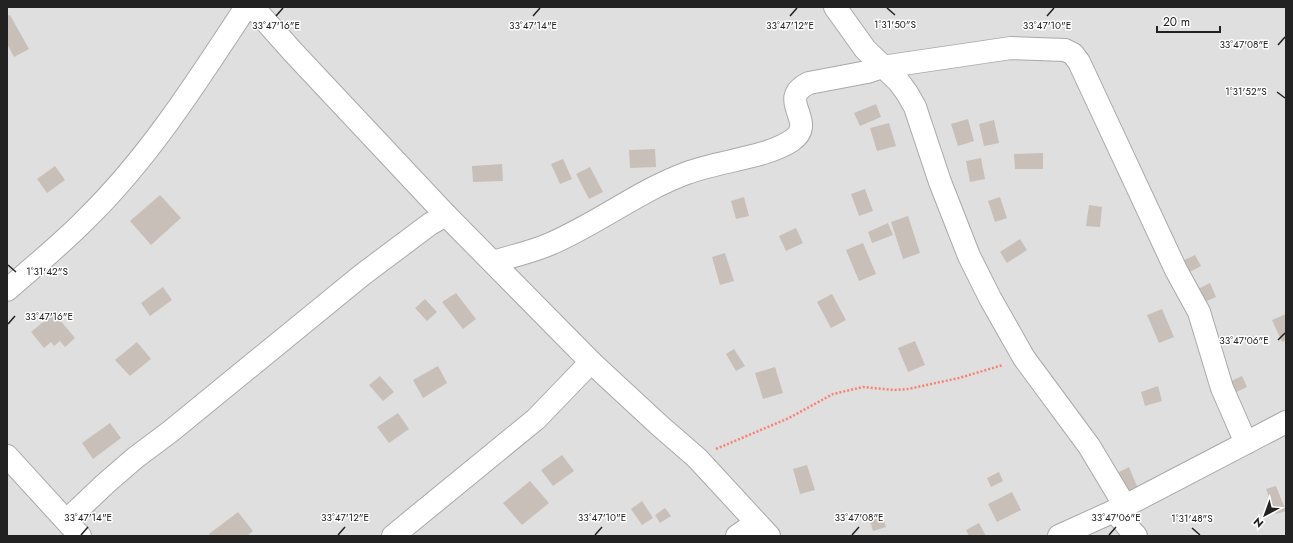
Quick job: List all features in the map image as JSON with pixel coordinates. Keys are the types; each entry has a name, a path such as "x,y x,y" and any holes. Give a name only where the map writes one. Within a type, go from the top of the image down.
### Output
{"street":[{"path":"7,290 89,217 151,146 208,65 246,7"},
{"path":"253,7 293,52 446,215 592,362 659,425 697,458 762,530 737,536"},
{"path":"835,7 865,49 899,82 915,107 940,182 969,256 1024,358 1089,446 1120,508 1136,536"},
{"path":"493,262 550,244 687,173 774,148 791,141 800,130 802,121 794,98 797,91 809,83 867,72 882,67 1011,48 1065,50 1074,54 1080,62 1176,270 1199,312 1222,388 1246,442"},
{"path":"7,456 74,528 105,484 135,458 171,431 362,275 430,224 446,215"},
{"path":"393,536 526,427 592,362"},
{"path":"1059,536 1120,508 1286,422"}],"path":[{"path":"697,458 789,418 833,394 863,387 894,390 908,389 977,374 1024,358"}],"shaded area":[{"path":"7,7 1286,7 1286,536 7,536"}],"building":[{"path":"10,15 29,49 14,57 7,44 7,16"},
{"path":"876,104 881,117 860,126 854,113"},
{"path":"968,119 974,141 958,146 951,124"},
{"path":"994,120 999,143 984,146 979,124"},
{"path":"889,123 896,146 877,151 870,128"},
{"path":"655,149 656,167 630,168 629,150"},
{"path":"1043,153 1043,169 1015,169 1014,154"},
{"path":"981,158 985,179 970,182 966,161"},
{"path":"563,159 572,179 560,184 551,164"},
{"path":"502,164 503,181 473,182 472,166"},
{"path":"55,166 65,180 47,193 37,179"},
{"path":"590,167 603,192 589,199 576,174"},
{"path":"865,189 873,211 859,216 851,194"},
{"path":"160,195 181,218 151,245 130,221"},
{"path":"744,197 749,216 736,219 731,201"},
{"path":"1000,197 1007,218 995,222 988,201"},
{"path":"1089,205 1102,207 1100,227 1086,226"},
{"path":"908,216 920,253 903,259 891,222"},
{"path":"888,223 893,235 872,243 868,232"},
{"path":"796,228 803,243 786,251 779,236"},
{"path":"1020,239 1027,250 1007,263 1000,252"},
{"path":"863,243 876,274 859,281 846,250"},
{"path":"725,253 734,281 720,285 712,257"},
{"path":"1195,255 1201,266 1188,273 1182,261"},
{"path":"1210,283 1216,297 1202,303 1196,290"},
{"path":"163,287 172,300 150,316 141,303"},
{"path":"456,293 476,319 463,329 442,302"},
{"path":"832,294 846,320 831,328 817,302"},
{"path":"425,299 437,312 427,321 415,308"},
{"path":"1162,309 1174,337 1159,343 1147,315"},
{"path":"54,313 75,338 65,347 60,341 54,346 51,342 44,348 31,332"},
{"path":"1286,314 1286,340 1282,342 1272,320"},
{"path":"915,341 925,365 908,372 898,348"},
{"path":"137,342 151,359 130,376 115,360"},
{"path":"734,349 745,366 736,371 726,354"},
{"path":"438,366 447,383 423,398 413,380"},
{"path":"775,367 783,393 763,399 755,373"},
{"path":"380,376 394,392 383,401 369,385"},
{"path":"1242,376 1247,387 1228,396 1223,385"},
{"path":"1158,386 1162,401 1145,406 1141,392"},
{"path":"398,413 409,429 389,443 377,427"},
{"path":"110,423 121,438 93,459 82,443"},
{"path":"562,455 574,471 553,486 541,470"},
{"path":"807,465 815,490 800,494 793,469"},
{"path":"1129,467 1139,491 1125,497 1115,474"},
{"path":"999,472 1003,481 991,487 987,478"},
{"path":"530,481 549,503 522,525 503,503"},
{"path":"1276,486 1286,511 1276,514 1266,489"},
{"path":"1012,492 1021,510 997,522 988,504"},
{"path":"642,501 653,518 642,525 631,509"},
{"path":"665,508 671,516 660,523 655,515"},
{"path":"238,512 253,531 247,536 210,536 209,534"},
{"path":"882,515 886,527 873,531 869,518"},
{"path":"979,523 986,536 969,536 966,530"}]}
